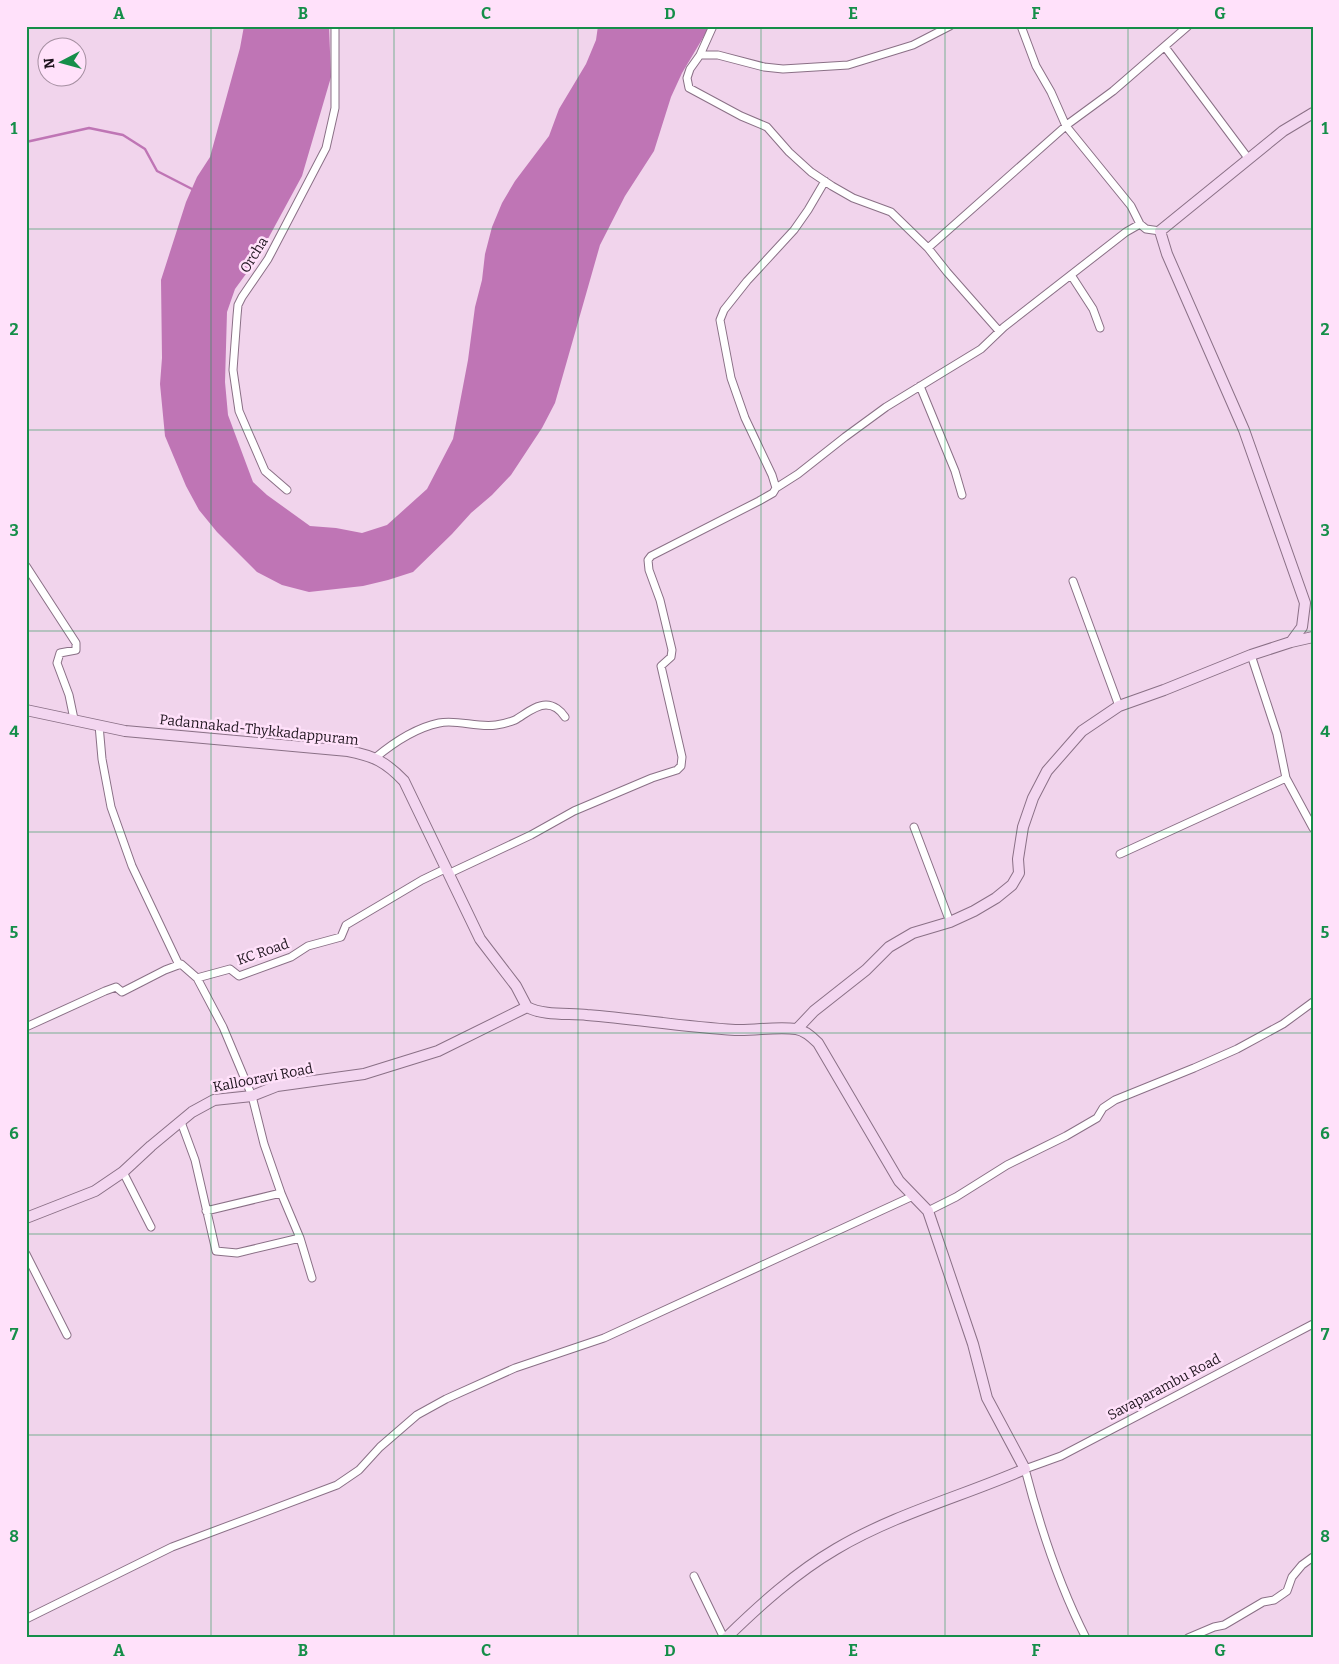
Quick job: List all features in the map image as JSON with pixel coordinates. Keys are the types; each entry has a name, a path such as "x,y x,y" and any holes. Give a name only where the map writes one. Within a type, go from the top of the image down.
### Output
{"main road":[{"path":"1292,642 1302,627 1305,603 1244,430 1167,254 1160,231 1283,130 1313,113"},
{"path":"797,1029 814,1011 866,970 889,947 913,933 950,922 996,898 1012,884 1019,873 1018,858 1023,827 1033,798 1047,771 1082,731 1119,706 1251,655 1313,637"},
{"name":"Padannakad-Thykkadappuram","path":"26,710 125,731 348,751 369,755 391,767 404,781 480,939 516,986 528,1007"},
{"path":"528,1007 535,1011 543,1012 681,1026 736,1030 797,1029 808,1034 818,1042 899,1181 928,1211 973,1344 987,1398 1025,1469 869,1532 836,1549 771,1596 725,1638"},
{"name":"Kallooravi Road","path":"26,1218 95,1191 123,1172 192,1112 214,1100 252,1096 277,1086 364,1074 438,1051 528,1007"}],"street":[{"name":"Orcha","path":"287,490 265,471 239,411 233,370 238,305 268,259 326,148 334,108 335,26"},
{"path":"713,26 700,55 690,69 687,78 689,88 741,116 767,127 789,152 825,181 853,198 891,212 928,248 1000,331"},
{"path":"700,55 718,55 764,67 783,69 848,65 913,45 950,26"},
{"path":"1021,26 1036,66 1051,92 1066,126 1131,206 1140,224 1146,230 1160,231"},
{"path":"928,248 1066,126 1113,91 1188,26"},
{"path":"1165,47 1248,158"},
{"path":"776,488 772,475 745,418 731,378 720,320 724,310 747,280 794,230 825,181"},
{"path":"448,870 531,835 574,811 652,778 677,770 681,766 682,757 678,732 661,666 671,657 672,650 660,600 650,570 648,560 651,556 773,493 776,488 798,474 866,420 981,349 1000,331 1071,275 1126,232 1140,224"},
{"path":"1071,275 1093,309 1100,328"},
{"path":"920,386 955,471 962,495"},
{"path":"26,566 76,643 76,650 60,653 57,663 69,695 74,719"},
{"path":"1073,581 1119,706"},
{"path":"1251,655 1278,734 1286,778 1313,828"},
{"path":"374,758 406,736 439,723 484,727 514,720 527,711 546,705 560,710 565,717"},
{"path":"99,725 102,759 111,807 132,866 179,965"},
{"path":"1120,854 1286,778"},
{"path":"914,828 950,922"},
{"name":"KC Road","path":"197,978 230,969 238,976 291,957 308,946 341,937 346,925 422,880 448,870"},
{"path":"26,1027 105,991 116,988 122,992 181,964 197,978 223,1027 252,1096 264,1144 281,1193 300,1238 312,1278"},
{"path":"928,1211 956,1197 1007,1165 1066,1136 1097,1118 1103,1108 1116,1100 1237,1049 1283,1024 1313,1002"},
{"path":"181,1122 195,1160 216,1251 237,1253 300,1238"},
{"path":"123,1172 151,1227"},
{"path":"206,1211 281,1193"},
{"path":"26,1619 172,1547 337,1485 359,1470 380,1447 417,1415 446,1399 515,1368 604,1338 913,1196"},
{"path":"26,1254 67,1335"},
{"name":"Savaparambu Road","path":"1025,1469 1061,1456 1313,1324"},
{"path":"1025,1469 1038,1520 1086,1638"},
{"path":"1188,1638 1214,1626 1224,1625 1263,1602 1274,1600 1287,1591 1292,1577 1302,1565 1313,1557"},
{"path":"694,1576 725,1638"}],"shaded area":[{"path":"244,26 329,26 331,77 302,176 257,259 235,289 227,312 225,382 228,415 253,482 267,495 310,526 362,533 387,525 427,489 453,439 468,360 475,307 492,227 502,203 515,181 549,136 559,109 586,64 596,40 598,26 710,26 682,73 671,97 654,151 625,196 600,245 555,403 542,428 511,475 413,572 363,586 309,592 282,585 257,572 217,532 199,510 186,486 165,436 160,384 162,358 161,280 186,202 197,177 210,157 240,48"}],"waterway":[{"path":"26,142 89,128 123,135 145,149 157,171 192,189"}]}
